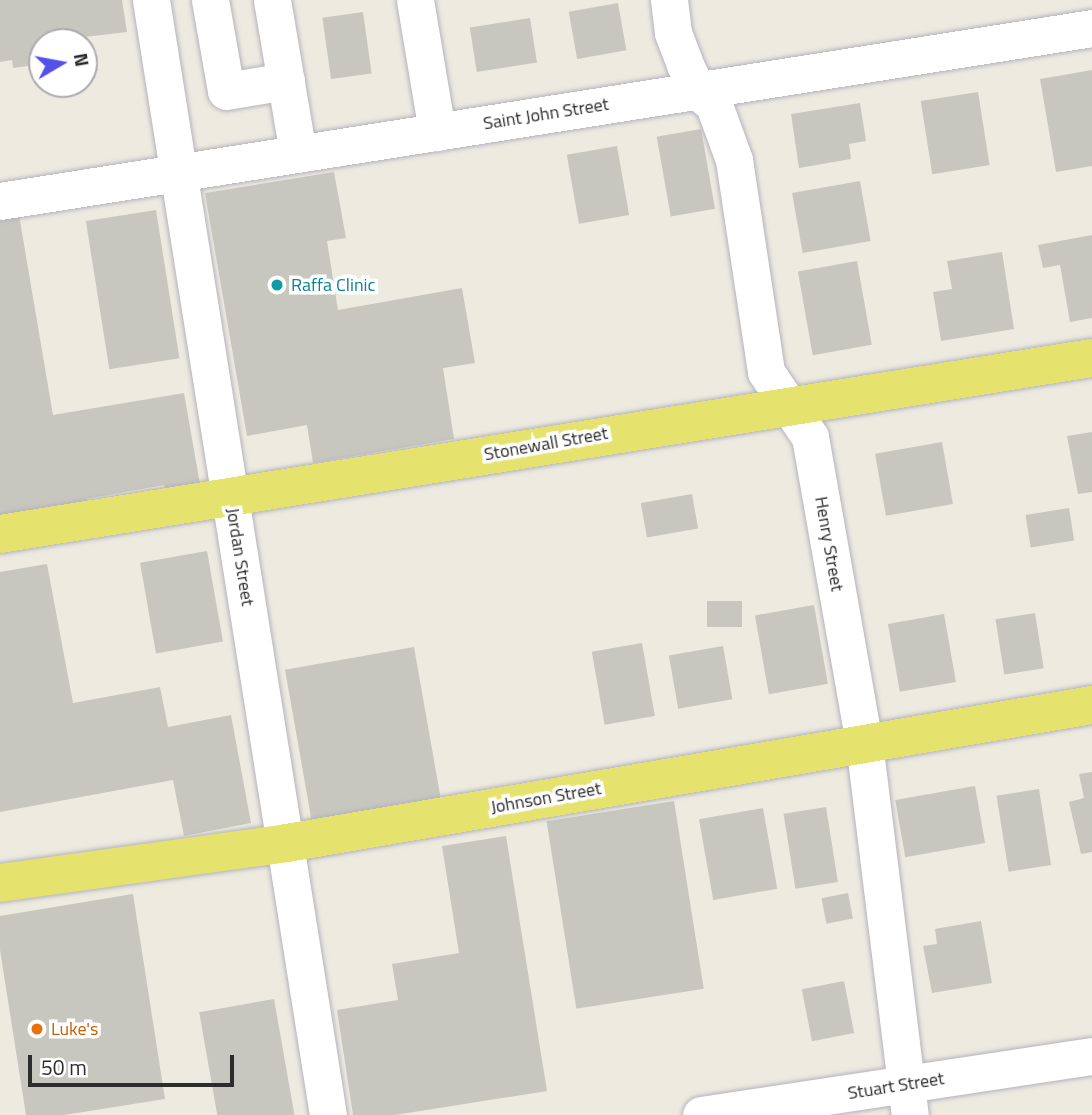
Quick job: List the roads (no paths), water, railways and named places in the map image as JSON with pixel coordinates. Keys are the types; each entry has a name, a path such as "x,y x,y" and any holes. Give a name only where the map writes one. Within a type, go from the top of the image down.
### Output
{"main road":[{"name":"Stonewall Street","path":"0,534 1092,358"},
{"name":"Johnson Street","path":"0,883 287,843 1092,705"}],"street":[{"name":"Jordan Street","path":"151,0 287,843 328,1115"},
{"path":"210,0 226,91 286,82"},
{"path":"272,0 298,154"},
{"path":"415,0 437,132"},
{"name":"Henry Street","path":"669,0 673,33 698,90 714,106 734,160 766,372 810,437 864,742 908,1100"},
{"name":"Saint John Street","path":"0,201 1092,28"},
{"name":"Stuart Street","path":"701,1115 908,1100 1092,1056"}],"place":[{"name":"Raffa Clinic","path":"277,285"},
{"name":"Luke's","path":"37,1029"}]}
